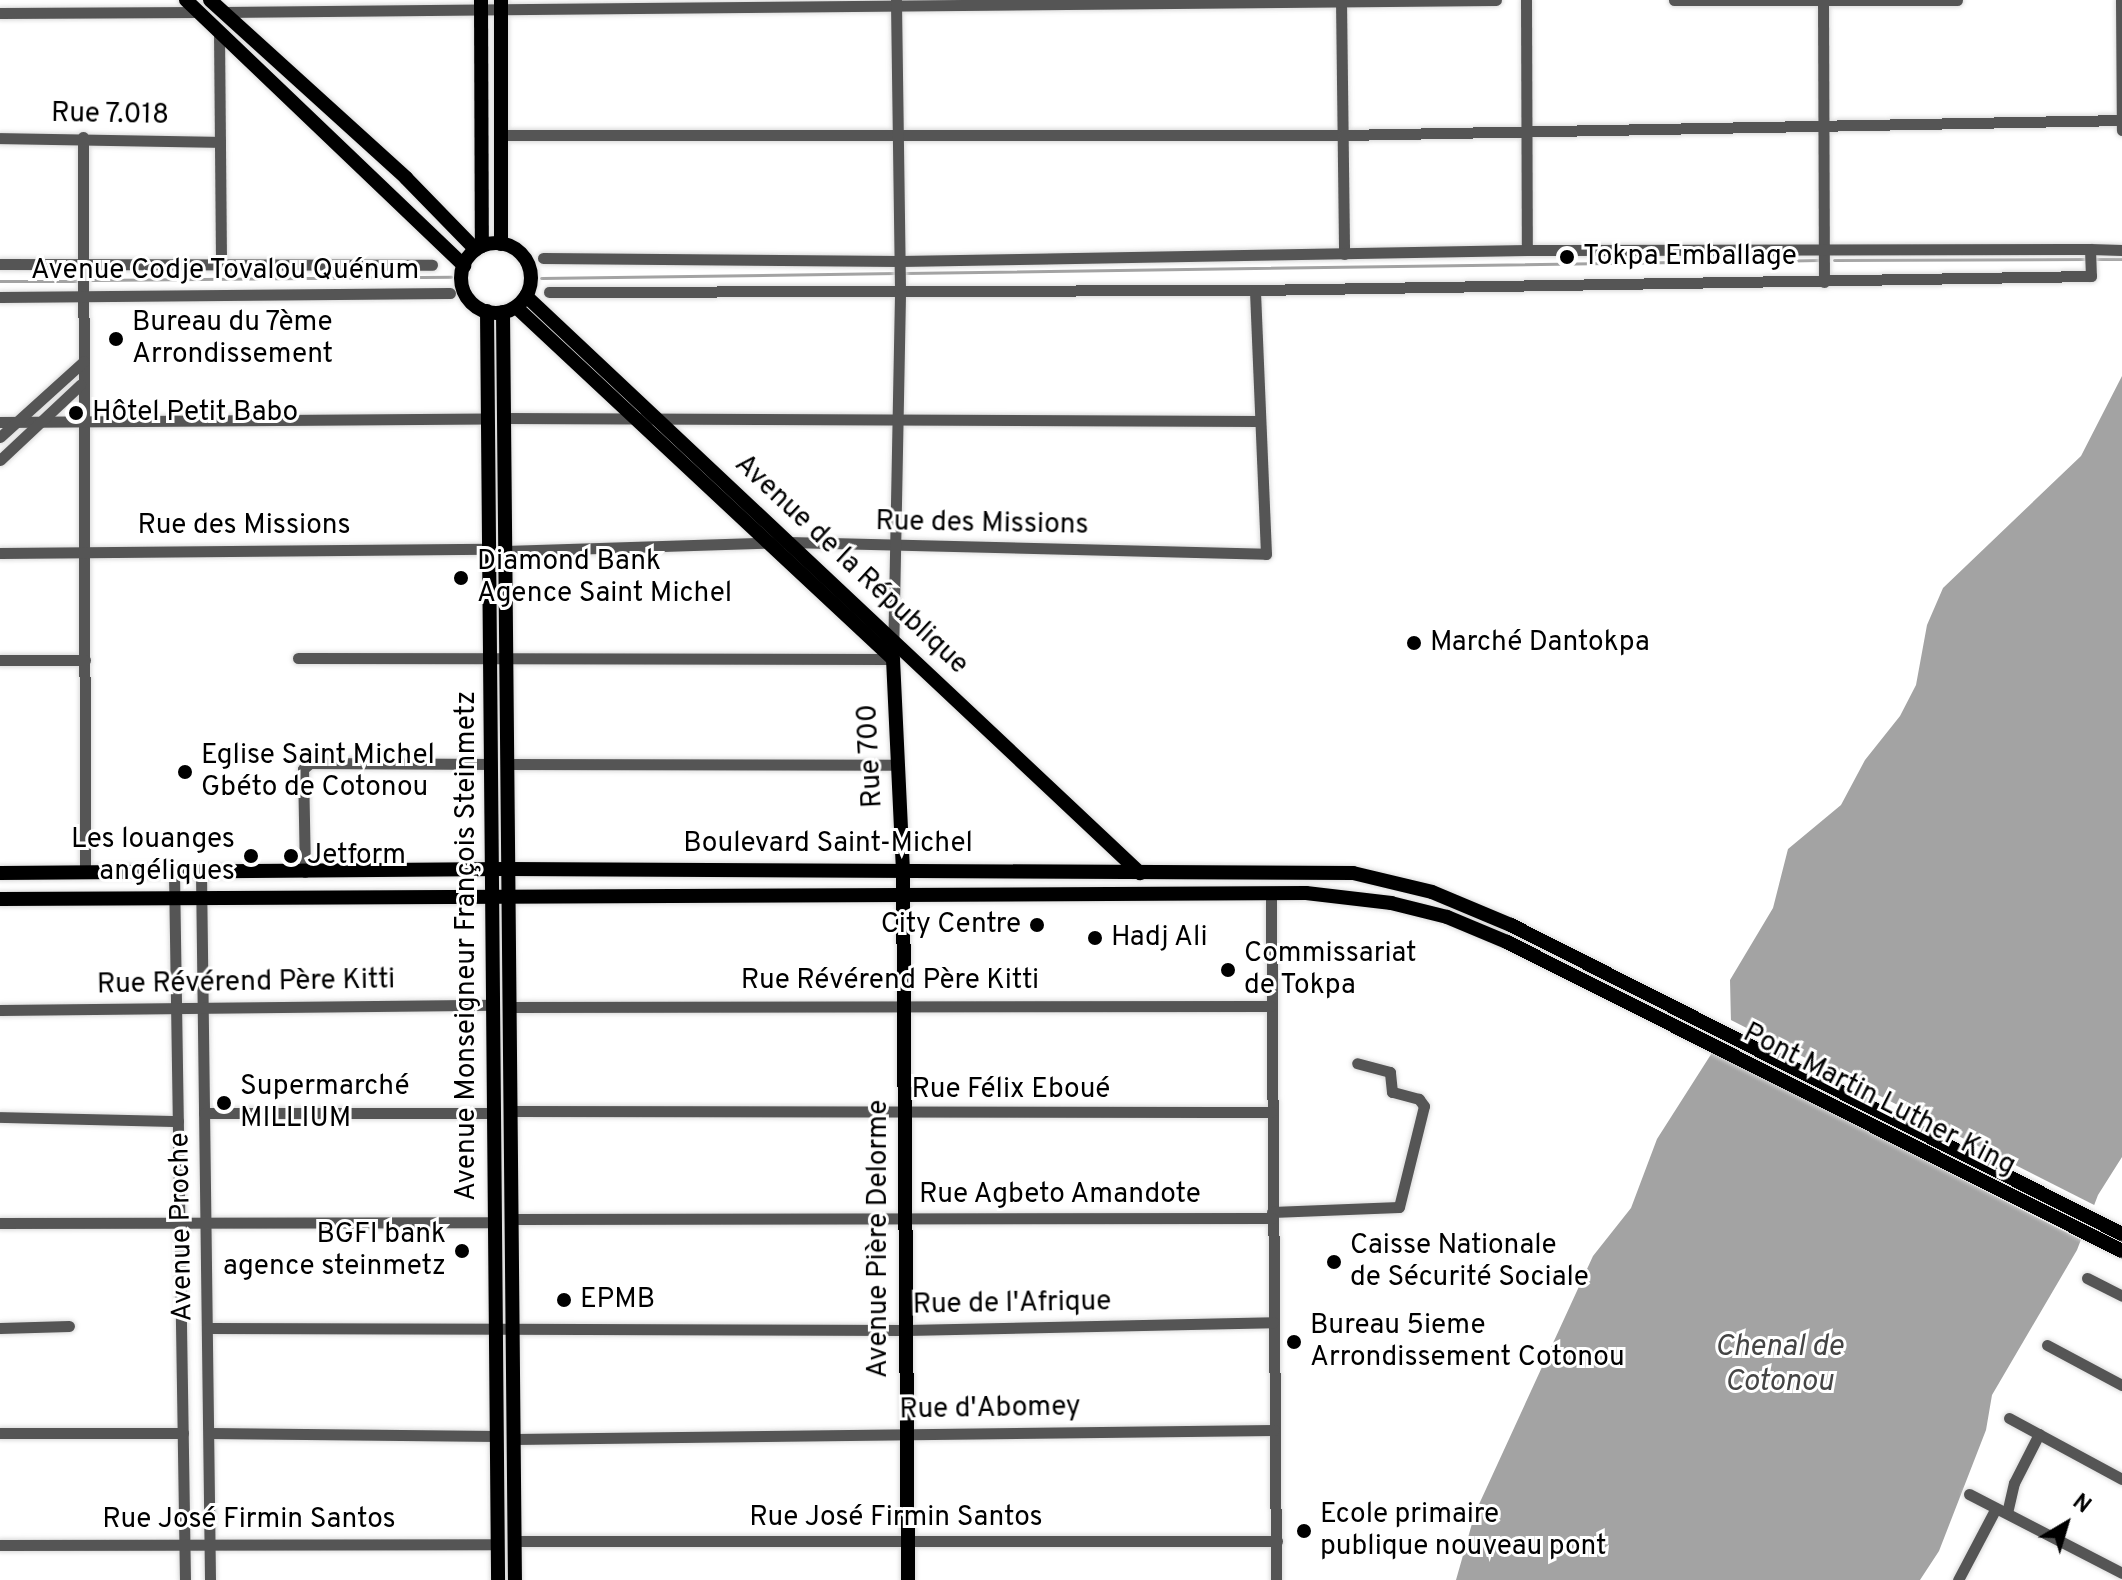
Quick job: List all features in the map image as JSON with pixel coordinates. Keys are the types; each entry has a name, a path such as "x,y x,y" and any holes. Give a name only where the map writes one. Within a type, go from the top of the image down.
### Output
{"main road":[{"path":"186,0 464,266"},
{"path":"210,0 479,248"},
{"path":"479,248 501,244 519,251 528,263 531,282 515,305 487,311 465,292 464,266 479,248 481,6"},
{"path":"501,6 501,244"},
{"name":"Avenue Monseigneur François Steinmetz","path":"515,305 504,418 515,1580"},
{"name":"Avenue de la République","path":"515,305 893,659"},
{"name":"Avenue de la République","path":"515,305 660,422 1140,873"},
{"name":"Avenue Monseigneur François Steinmetz","path":"487,311 498,1580"},
{"name":"Rue 700","path":"893,659 902,898"},
{"name":"Boulevard Saint-Michel","path":"0,873 508,869 1336,872 1405,885 1464,904 1633,985"},
{"name":"Boulevard Saint-Michel","path":"0,899 492,895 902,898 1271,893 1349,897 1447,917 1626,1001"},
{"name":"Avenue Pière Delorme","path":"902,898 908,1580"},
{"name":"Pont Martin Luther King","path":"1633,985 2119,1232"},
{"name":"Pont Martin Luther King","path":"1626,1001 2116,1248"}],"street":[{"path":"223,12 896,2 1496,0"},
{"path":"1526,0 1527,250"},
{"path":"1674,0 1957,0"},
{"path":"1823,0 1824,282"},
{"path":"2121,0 2122,130"},
{"path":"1341,1 1344,254"},
{"path":"298,658 506,655 893,659 900,291 896,2"},
{"path":"0,13 199,12"},
{"path":"219,32 221,261"},
{"path":"501,135 1343,135 1824,129 2122,120"},
{"path":"83,137 84,361 80,385 84,421 85,873"},
{"name":"Rue 7.018","path":"0,138 83,137 220,142"},
{"path":"549,292 1255,290 2091,276 2090,249"},
{"path":"543,258 900,263 1527,250 2122,250"},
{"name":"Avenue Codje Tovalou Quénum","path":"0,264 221,261 432,265"},
{"path":"504,418 660,422 1259,421 1255,290"},
{"name":"Avenue Codje Tovalou Quénum","path":"0,297 450,293"},
{"path":"0,437 84,361"},
{"path":"0,460 80,385"},
{"path":"0,422 488,419"},
{"name":"Rue des Missions","path":"505,551 788,542 1266,554 1259,421"},
{"name":"Rue des Missions","path":"0,553 489,549"},
{"path":"0,660 85,660"},
{"path":"305,872 306,765 491,764"},
{"path":"507,764 898,765"},
{"name":"Avenue Proche","path":"174,873 185,1580"},
{"name":"Avenue Proche","path":"201,873 210,1580"},
{"path":"1271,893 1276,1580"},
{"name":"Rue Révérend Père Kitti","path":"510,1007 904,1003 1270,1006"},
{"name":"Rue Révérend Père Kitti","path":"0,1010 493,1005"},
{"name":"Rue Agbeto Amandote","path":"512,1219 1272,1215 1399,1207 1424,1106 1419,1099 1392,1092 1390,1072 1357,1063"},
{"name":"Rue Félix Eboué","path":"511,1111 905,1115 1271,1112"},
{"path":"204,1113 494,1113"},
{"path":"0,1117 178,1121"},
{"path":"0,1223 495,1222"},
{"path":"2087,1278 2122,1296"},
{"name":"Rue de l'Afrique","path":"207,1328 513,1325 906,1330 1273,1322"},
{"path":"0,1328 69,1326"},
{"path":"2047,1345 2122,1385"},
{"path":"2009,1418 2122,1479"},
{"name":"Rue d'Abomey","path":"514,1439 1274,1430"},
{"path":"0,1433 183,1433"},
{"path":"209,1433 497,1436"},
{"path":"1958,1580 2002,1510 2039,1434"},
{"path":"1969,1494 2122,1573"},
{"name":"Rue José Firmin Santos","path":"515,1541 1277,1541"},
{"name":"Rue José Firmin Santos","path":"0,1545 498,1544"}],"water":[{"name":"Chenal de Cotonou","path":"2122,376 2122,1157 2098,1195 2077,1250 1992,1395 1986,1430 1939,1551 1920,1580 1456,1580 1475,1513 1593,1256 1631,1208 1657,1139 1731,1023 1730,980 1773,908 1788,849 1841,805 1865,760 1900,716 1916,685 1927,625 1943,588 2081,456"}],"pier":[{"path":"1727,1018 2098,1207 2081,1240 1710,1051"}],"waterway":[{"path":"1834,260 2086,259"},
{"path":"2094,259 2122,259"},
{"path":"904,273 1818,260"},
{"path":"541,278 897,273"},
{"path":"92,280 451,277"},
{"path":"0,281 76,281"}],"place":[{"name":"Tokpa Emballage","path":"1567,257"},
{"name":"Bureau du 7ème Arrondissement","path":"116,339"},
{"name":"Hôtel Petit Babo","path":"76,413"},
{"name":"Diamond Bank Agence Saint Michel","path":"461,578"},
{"name":"Marché Dantokpa","path":"1414,643"},
{"name":"Eglise Saint Michel Gbéto de Cotonou","path":"185,772"},
{"name":"Les louanges angéliques","path":"251,856"},
{"name":"Jetform","path":"291,856"},
{"name":"City Centre","path":"1037,925"},
{"name":"Hadj Ali","path":"1095,938"},
{"name":"Commissariat de Tokpa","path":"1228,970"},
{"name":"Supermarché MILLIUM","path":"224,1103"},
{"name":"BGFI bank agence steinmetz","path":"462,1251"},
{"name":"Caisse Nationale de Sécurité Sociale","path":"1334,1262"},
{"name":"EPMB","path":"564,1300"},
{"name":"Bureau 5ieme Arrondissement Cotonou","path":"1294,1342"},
{"name":"Ecole primaire publique nouveau pont","path":"1304,1531"}]}
